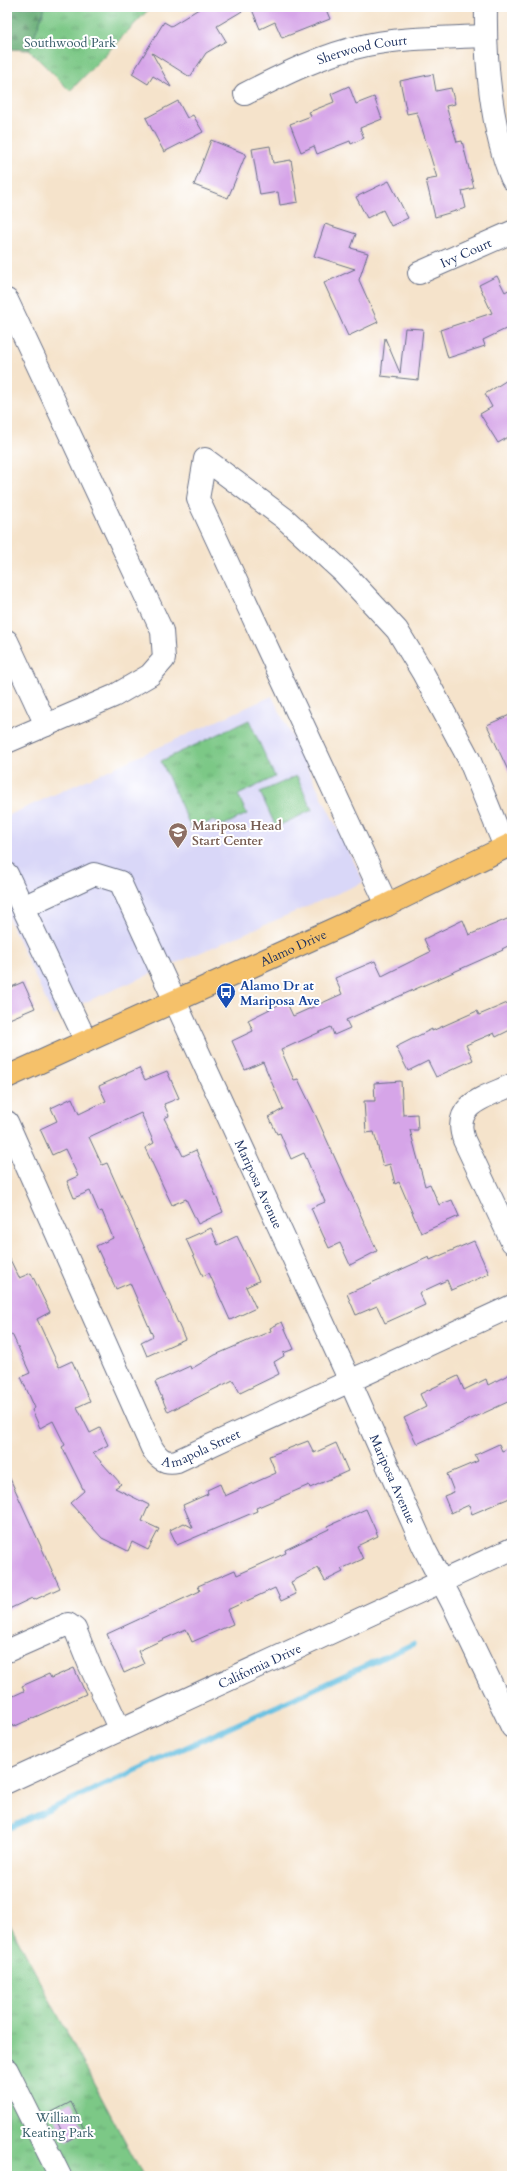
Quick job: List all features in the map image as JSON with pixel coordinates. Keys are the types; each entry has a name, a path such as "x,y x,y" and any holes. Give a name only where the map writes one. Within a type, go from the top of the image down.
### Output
{"main road":[{"name":"Alamo Drive","path":"7,1077 387,905 508,846"}],"street":[{"path":"486,7 486,36 496,126 512,179"},
{"name":"Sherwood Court","path":"245,94 327,56 367,45 424,39 486,36"},
{"name":"Ivy Court","path":"419,273 512,232"},
{"path":"7,300 13,331 162,631 164,659 150,675 114,696 7,742"},
{"path":"387,905 198,499 206,459 284,518 344,573 397,630 423,673 469,760 508,846"},
{"path":"7,641 46,725"},
{"path":"7,874 86,1041"},
{"name":"Mariposa Avenue","path":"23,907 94,874 120,882 350,1382 424,1548 512,1726"},
{"path":"512,1085 469,1106 462,1115 460,1126 464,1140 512,1242"},
{"name":"Amapola Street","path":"7,1122 149,1442 156,1455 162,1459 172,1462 177,1461 512,1306"},
{"name":"California Drive","path":"7,1782 442,1582 512,1548"},
{"path":"7,1651 68,1624 75,1629 90,1666 120,1730"},
{"path":"7,2070 60,2176"}],"shaded area":[{"name":"Mariposa Head Start Center","path":"272,696 364,882 53,1016 7,915 7,816"}],"green space":[{"path":"7,7 45,7 29,50 7,49"},
{"name":"Southwood Park","path":"45,7 151,7 70,91 29,50"},
{"path":"249,720 275,777 238,795 247,814 224,825 212,821 192,830 161,761"},
{"path":"297,776 312,810 276,827 260,792"},
{"name":"William Keating Park","path":"7,1919 143,2176 7,2176"}],"building":[{"path":"202,7 249,7 217,26 226,41 206,53 190,77 152,53 171,87 153,76 148,84 132,74 164,22 171,26"},
{"path":"251,7 325,7 330,19 282,38 275,22 260,29"},
{"path":"433,74 436,91 451,88 455,104 446,106 457,142 462,141 474,188 462,191 466,208 435,217 426,180 437,178 417,112 407,114 400,81"},
{"path":"349,86 356,104 374,97 382,119 360,128 364,138 351,144 350,141 317,154 314,146 301,152 290,124 311,116 309,112 334,102 331,94"},
{"path":"178,101 187,118 193,115 203,132 164,152 146,118"},
{"path":"211,140 246,154 228,198 194,185"},
{"path":"270,146 273,163 291,160 298,202 280,205 278,192 260,195 252,149"},
{"path":"389,181 408,218 391,226 383,210 367,218 356,197"},
{"path":"325,224 356,234 351,248 368,253 359,280 378,322 348,336 324,283 355,269 314,256"},
{"path":"497,276 505,292 512,288 512,326 483,340 485,346 448,358 440,330 492,313 479,285"},
{"path":"405,328 423,329 418,380 381,376 385,338 400,373"},
{"path":"512,377 512,435 498,443 480,414 492,407 485,394"},
{"path":"512,714 512,779 487,725"},
{"path":"512,917 512,944 502,949 503,950 346,1020 350,1028 334,1035 331,1027 281,1050 294,1080 298,1079 316,1116 377,1251 350,1265 340,1243 329,1248 311,1208 325,1202 304,1153 291,1159 280,1133 277,1134 269,1117 283,1109 263,1062 245,1070 232,1041 253,1031 248,1020 286,1001 293,1016 342,994 335,978 375,961 382,976 430,952 424,939 463,920 469,935"},
{"path":"23,982 35,1008 7,1020 7,989"},
{"path":"512,1001 512,1029 496,1037 494,1033 466,1045 473,1060 436,1077 428,1061 408,1071 396,1047 432,1029 432,1031 477,1011 479,1015"},
{"path":"139,1068 145,1080 167,1071 179,1098 164,1104 169,1116 164,1118 183,1156 196,1150 223,1212 198,1224 186,1199 172,1205 145,1148 154,1143 141,1113 89,1137 102,1165 107,1163 185,1339 147,1356 141,1342 153,1336 130,1283 116,1289 96,1246 113,1238 102,1211 99,1212 90,1191 74,1198 67,1181 78,1176 65,1149 52,1155 40,1129 57,1121 51,1108 72,1098 79,1114 106,1101 99,1086"},
{"path":"401,1081 403,1115 417,1114 418,1130 410,1130 425,1186 430,1184 439,1205 452,1200 459,1216 421,1233 399,1182 395,1184 390,1164 383,1166 374,1132 366,1133 364,1101 375,1101 374,1083"},
{"path":"211,1228 218,1245 237,1236 259,1281 246,1287 256,1308 230,1320 209,1273 203,1276 186,1239"},
{"path":"474,1241 489,1274 451,1290 447,1280 419,1293 425,1305 385,1323 377,1306 356,1315 347,1294 429,1257 430,1260"},
{"path":"7,1253 19,1278 31,1273 50,1312 37,1319 59,1367 72,1361 90,1401 77,1407 90,1433 100,1428 108,1445 93,1453 121,1484 115,1488 149,1505 142,1521 159,1529 148,1550 132,1542 128,1551 102,1538 70,1503 84,1491 62,1447 65,1445 53,1421 40,1428 32,1410 35,1408 21,1377 30,1373 12,1334 7,1336"},
{"path":"282,1322 294,1349 283,1353 284,1356 274,1362 279,1374 240,1393 233,1380 168,1412 155,1382 190,1366 191,1369 215,1355 271,1331 270,1328"},
{"path":"512,1373 512,1400 417,1444 404,1418 426,1407 420,1394 458,1376 464,1390 486,1379 488,1385"},
{"path":"308,1441 314,1453 336,1443 348,1471 310,1488 309,1485 256,1508 257,1511 177,1545 170,1530 184,1523 193,1528 183,1505 208,1494 207,1490 220,1484 225,1496 276,1473 269,1456"},
{"path":"499,1444 502,1451 512,1447 512,1497 472,1514 469,1505 451,1513 444,1496 454,1492 447,1474 478,1461 475,1455"},
{"path":"7,1472 60,1588 34,1600 32,1598 7,1610"},
{"path":"366,1509 378,1536 357,1546 363,1559 341,1569 343,1572 325,1581 318,1568 291,1582 296,1594 281,1601 275,1588 227,1610 233,1624 192,1642 186,1629 138,1651 144,1664 124,1673 107,1634 200,1591 198,1586 235,1570 237,1575 286,1553 285,1550 329,1529 328,1526"},
{"path":"74,1668 86,1694 13,1727 12,1724 7,1726 7,1699 24,1691 22,1686 49,1674 51,1678"},
{"path":"71,2102 85,2131 67,2141 52,2112"}],"waterway":[{"path":"7,1829 413,1644"}],"place":[{"name":"Mariposa Head Start Center","path":"178,849"},
{"name":"Alamo Dr at Mariposa Ave","path":"226,1009"}]}
